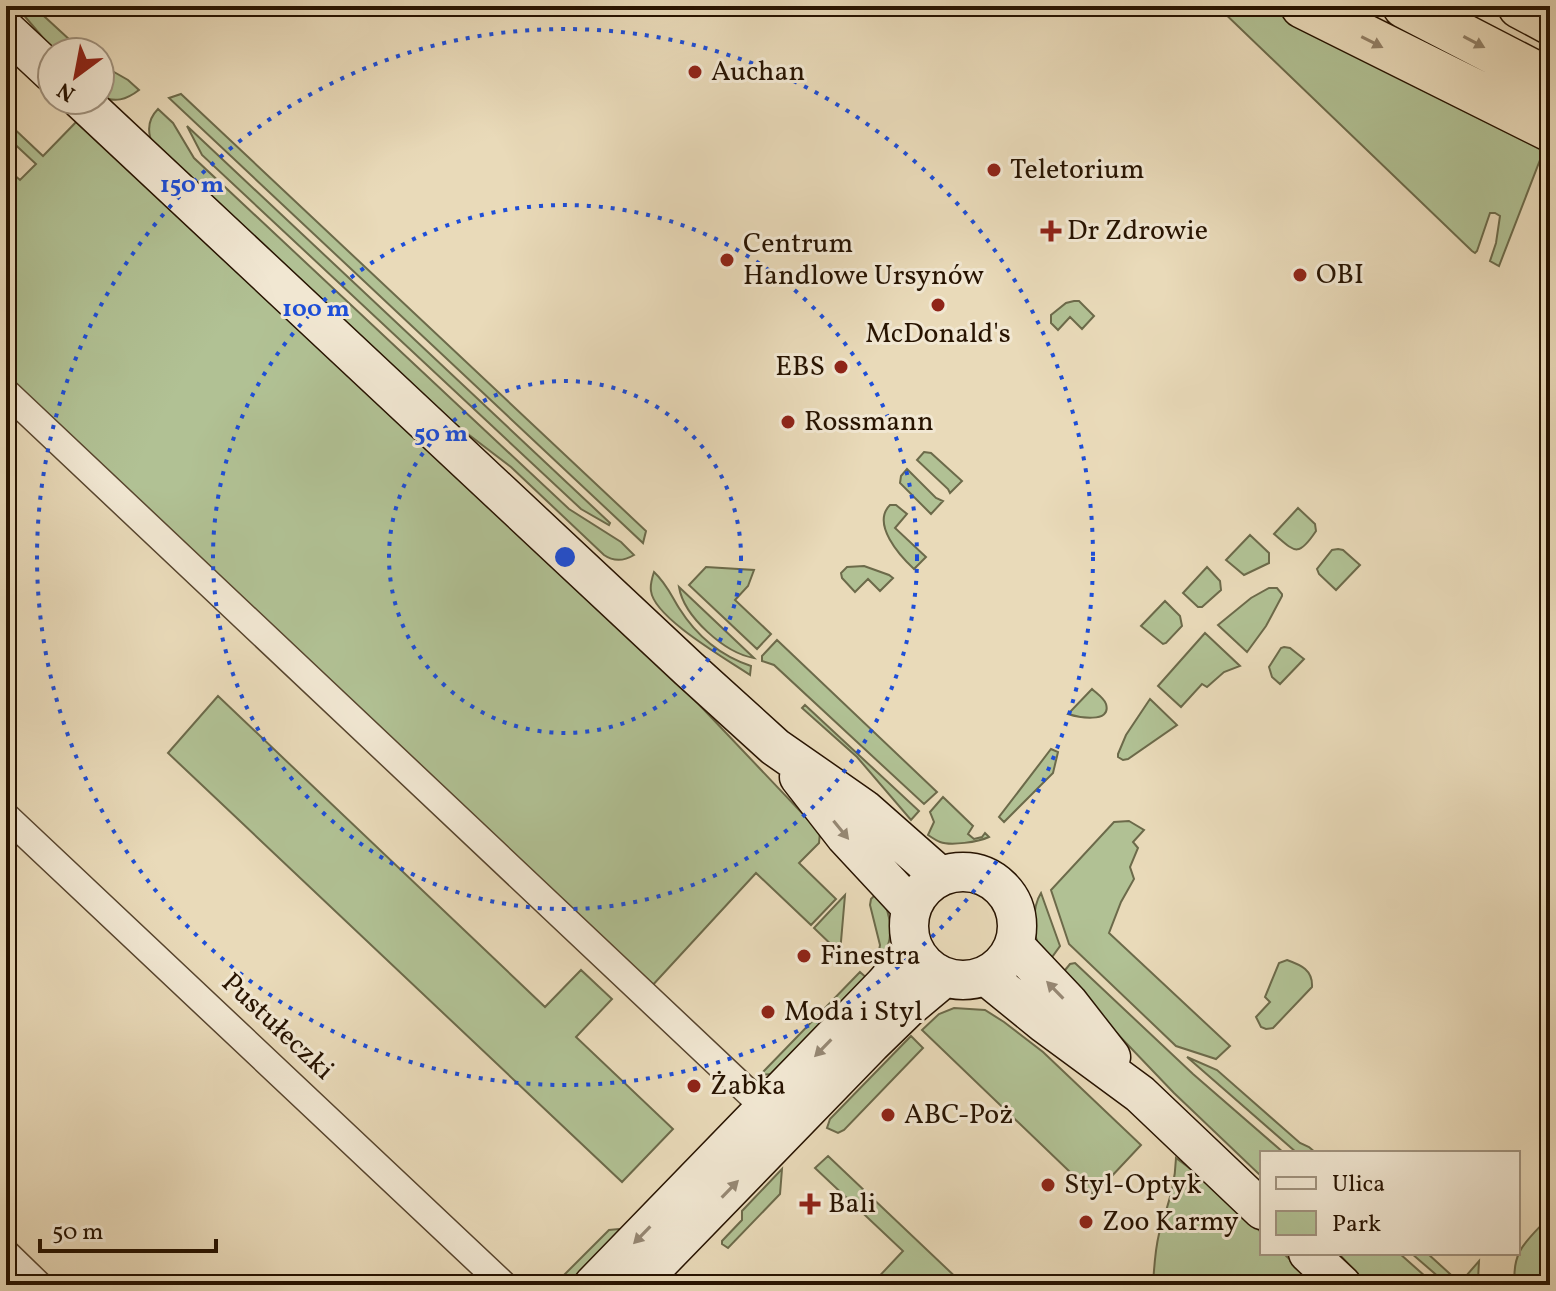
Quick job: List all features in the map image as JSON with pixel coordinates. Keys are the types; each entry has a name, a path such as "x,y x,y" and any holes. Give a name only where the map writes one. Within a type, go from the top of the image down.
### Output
{"highway":[{"path":"1303,6 1550,129"},
{"path":"1405,6 1550,81"},
{"path":"1520,6 1550,22"}],"main road":[{"path":"6,30 36,58"},
{"path":"6,53 36,71"},
{"path":"98,116 775,747 864,809 940,876"},
{"path":"775,747 845,836 912,908"},
{"path":"970,871 992,879 1002,887 1016,909 1018,927 1015,946 998,969 986,976 972,980 945,977 930,970 914,950 909,922 912,908 923,889 940,876 970,871"},
{"path":"1015,946 1068,1002 1140,1094"},
{"path":"593,1285 914,950"},
{"path":"986,976 1140,1094 1260,1208"},
{"path":"637,1285 880,1035 945,977"},
{"path":"1310,1255 1342,1285"}],"street":[{"path":"6,392 765,1108"},
{"name":"Pustułeczki","path":"6,816 504,1285"},
{"path":"6,1253 39,1285"}],"green space":[{"path":"16,6 33,6 66,36 41,36"},
{"path":"1217,6 1276,6 1430,90 1550,148 1550,164 1540,160 1499,266 1490,261 1500,216 1490,213 1477,251 1472,251"},
{"path":"116,73 139,90 116,99"},
{"path":"181,94 646,531 643,543 169,98"},
{"path":"158,109 173,123 194,158 569,509 621,542 634,555 619,560 604,555 511,467 443,415 153,145 149,126"},
{"path":"80,118 690,695 820,832 819,843 799,863 836,899 811,925 756,873 650,988 6,381 6,168 20,180 36,164 6,136 6,121 43,156"},
{"path":"187,126 609,525 581,509 202,155"},
{"path":"1079,301 1094,316 1082,329 1070,317 1058,330 1051,323 1051,315 1066,303"},
{"path":"924,452 931,453 962,481 950,493 917,460"},
{"path":"907,469 936,498 943,501 931,514 900,483"},
{"path":"890,505 896,505 907,514 895,528 926,557 914,569 895,548 886,530 885,513"},
{"path":"1298,508 1315,524 1316,531 1305,545 1296,549 1274,534"},
{"path":"1250,535 1269,553 1269,563 1244,575 1226,560"},
{"path":"1338,549 1360,565 1336,590 1317,569 1332,550"},
{"path":"864,566 893,578 880,591 868,579 855,592 841,573 847,567"},
{"path":"706,567 754,570 748,586 735,600 771,634 757,649 689,585"},
{"path":"1207,567 1220,581 1221,590 1198,607 1183,593"},
{"path":"654,572 693,627 720,650 751,666 750,675 693,638 665,613 655,602 651,591"},
{"path":"679,587 754,658 731,649 708,632 689,610"},
{"path":"1269,588 1277,588 1282,596 1247,652 1218,625 1251,598"},
{"path":"1165,601 1180,616 1182,626 1163,644 1141,626"},
{"path":"1205,633 1240,666 1224,672 1207,687 1202,684 1181,707 1158,686"},
{"path":"777,640 937,792 924,804 774,665 762,661 762,656"},
{"path":"1284,647 1304,659 1280,684 1272,677 1269,667"},
{"path":"1092,689 1106,704 1104,714 1093,718 1068,714"},
{"path":"218,696 545,1007 581,970 612,999 576,1037 673,1129 622,1182 168,753"},
{"path":"1150,699 1177,725 1123,760 1118,754 1126,735"},
{"path":"805,705 919,811 911,820 857,757 802,708"},
{"path":"1051,749 1058,752 1053,773 1004,822 999,817"},
{"path":"943,797 973,826 968,834 974,839 985,833 989,837 951,844 928,835 934,822 930,812"},
{"path":"1129,821 1144,830 1133,842 1138,848 1130,867 1134,879 1109,933 1230,1046 1216,1059 1176,1046 1069,944 1051,890 1114,822"},
{"path":"878,892 890,921 890,939 878,968 871,960 880,945 870,905"},
{"path":"1041,893 1060,946 1050,960 1041,951 1035,930 1036,906"},
{"path":"845,895 840,953 814,928"},
{"path":"1287,960 1308,972 1312,987 1273,1028 1266,1029 1261,1027 1256,1017 1270,1002 1265,997 1279,963"},
{"path":"1075,963 1193,1074 1282,1151 1260,1151 1260,1175 1174,1093 1061,975 1070,964"},
{"path":"860,972 869,980 773,1074 760,1075"},
{"path":"954,1008 985,1010 1004,1022 1043,1052 1141,1145 1094,1195 922,1030 939,1014"},
{"path":"911,1036 923,1048 844,1130 838,1133 827,1128 830,1119"},
{"path":"1187,1057 1217,1070 1300,1143 1314,1151 1295,1151"},
{"path":"828,1156 964,1285 871,1285 903,1251 815,1168"},
{"path":"1176,1158 1260,1231 1260,1255 1285,1255 1317,1285 1153,1285 1158,1240"},
{"path":"782,1169 780,1194 728,1248 722,1244 742,1220 742,1211"},
{"path":"1550,1216 1550,1285 1515,1285 1516,1263 1528,1239"},
{"path":"619,1229 625,1236 577,1285 554,1285 609,1230"},
{"path":"1340,1255 1401,1255 1435,1285 1368,1285"},
{"path":"1413,1255 1429,1255 1460,1283 1479,1261 1480,1285 1448,1285"}],"place":[{"name":"Auchan","path":"695,72"},
{"name":"Teletorium","path":"994,170"},
{"name":"Dr Zdrowie","path":"1051,231"},
{"name":"Centrum Handlowe Ursynów","path":"727,260"},
{"name":"OBI","path":"1300,275"},
{"name":"McDonald's","path":"938,305"},
{"name":"EBS","path":"841,367"},
{"name":"Rossmann","path":"788,422"},
{"name":"Finestra","path":"804,956"},
{"name":"Moda i Styl","path":"768,1012"},
{"name":"Żabka","path":"694,1086"},
{"name":"ABC-Poż","path":"888,1115"},
{"name":"Styl-Optyk","path":"1048,1185"},
{"name":"Bali","path":"810,1204"},
{"name":"Zoo Karmy","path":"1086,1222"}]}
